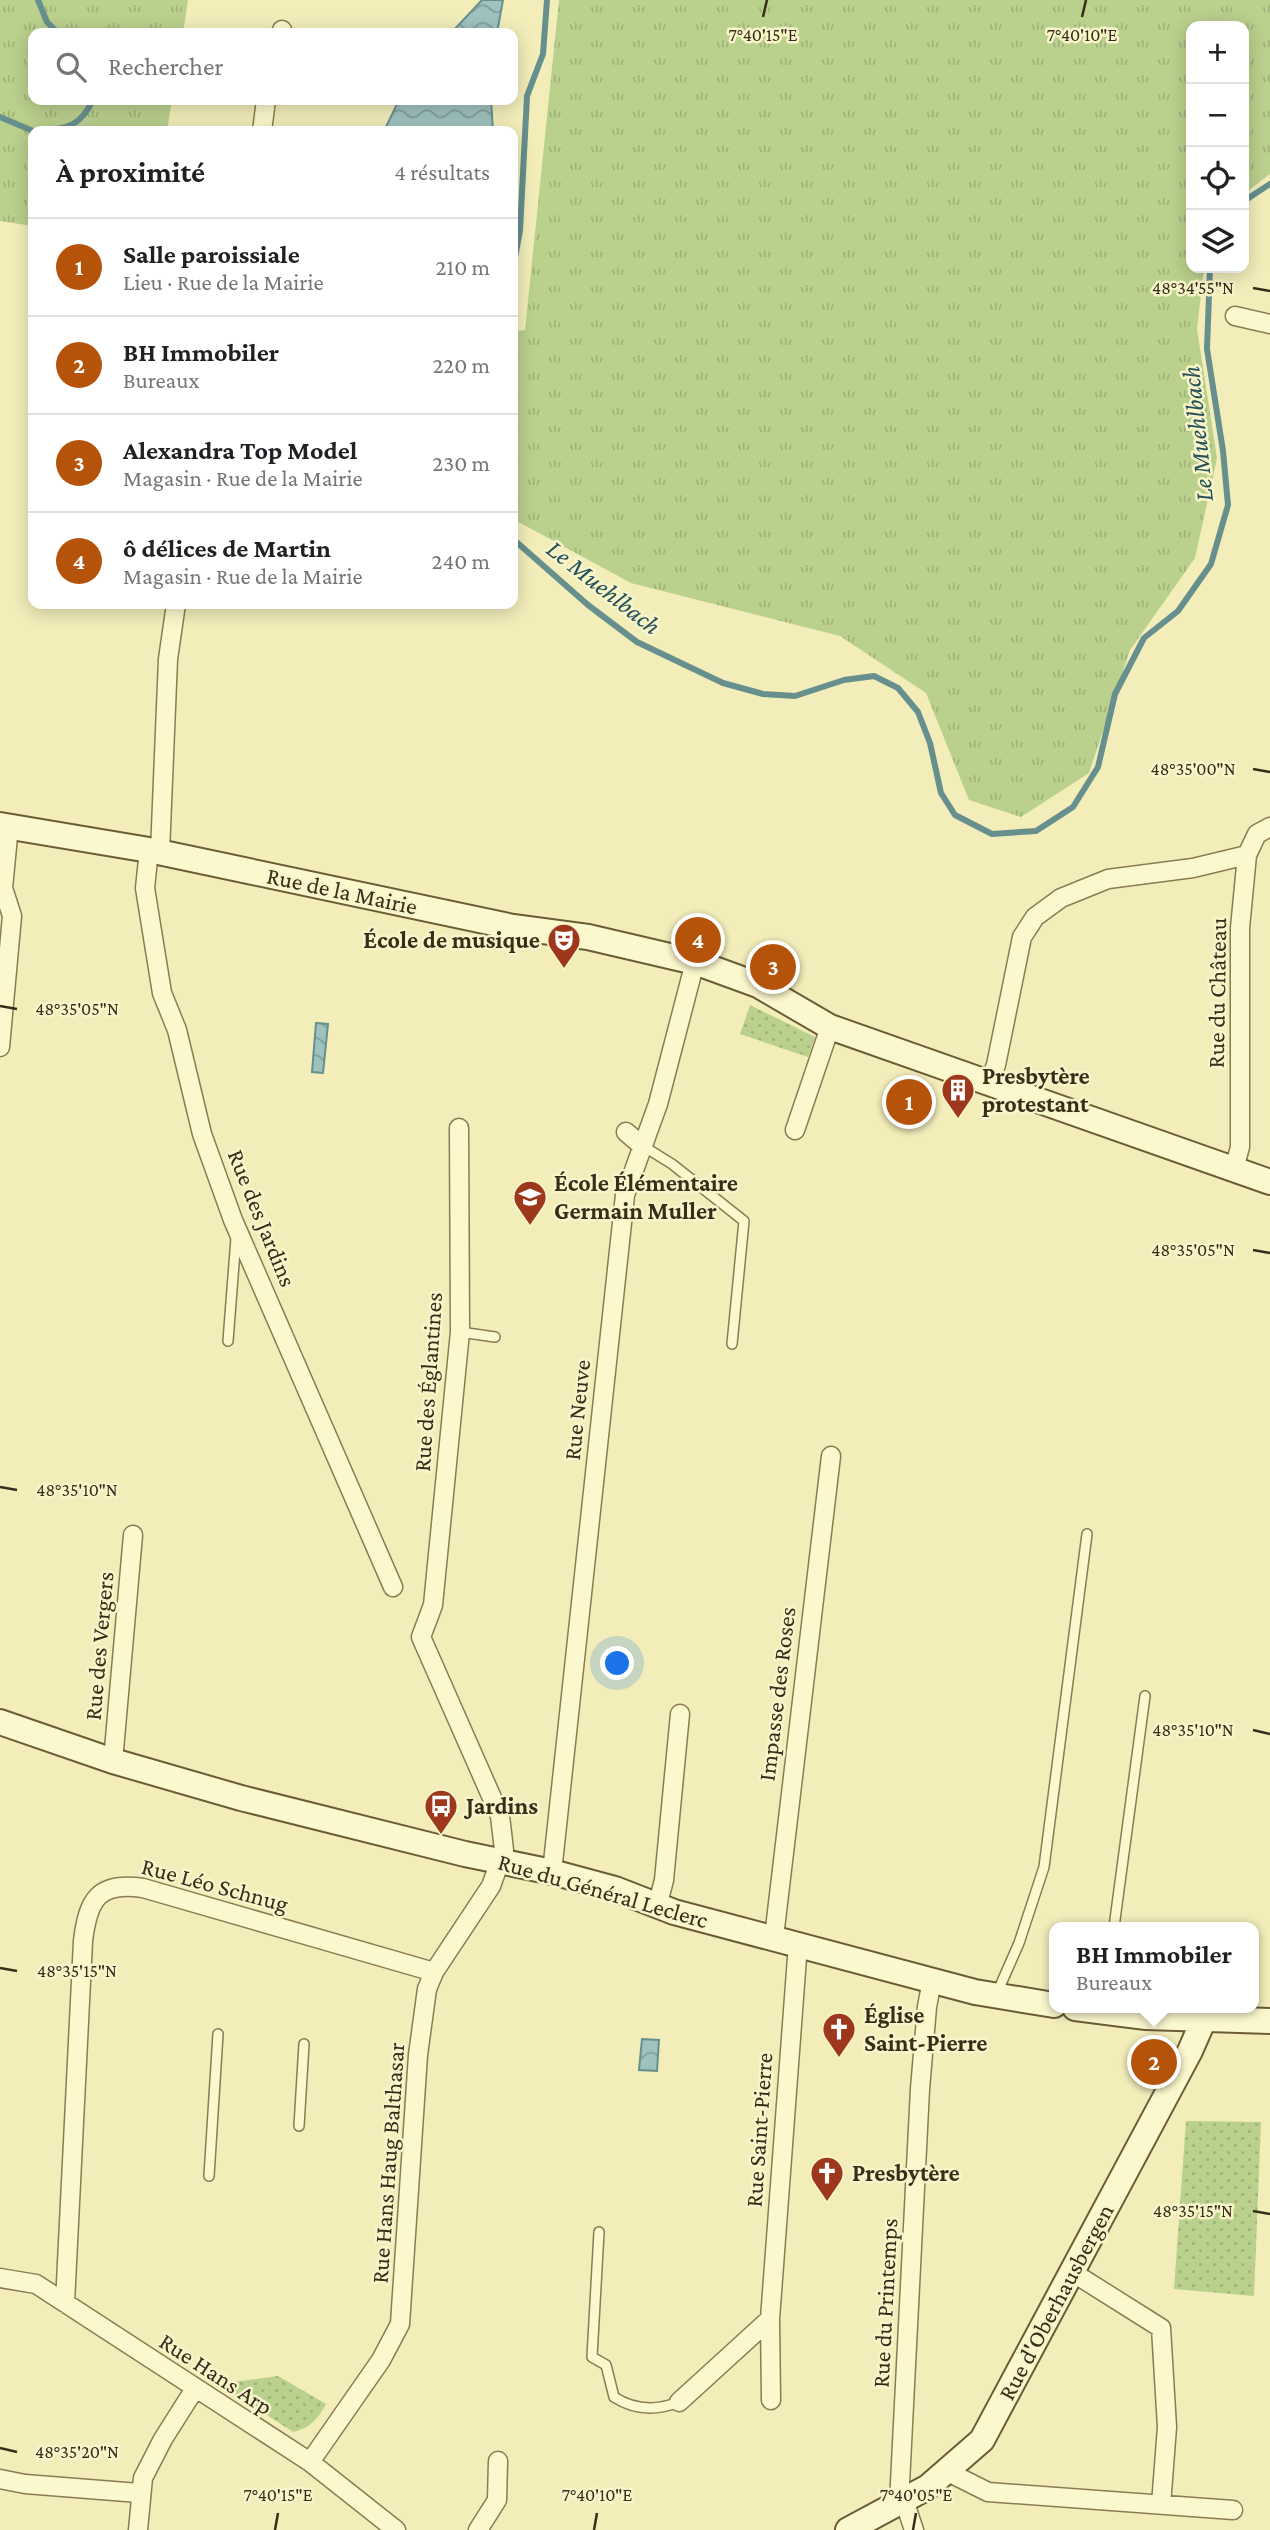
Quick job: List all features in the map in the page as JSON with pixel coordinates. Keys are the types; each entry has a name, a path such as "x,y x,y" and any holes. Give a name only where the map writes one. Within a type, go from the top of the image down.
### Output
{"main road":[{"name":"Rue de la Mairie","path":"4,826 154,851 513,927 588,937 695,962 758,985 830,1027 1270,1182"},
{"name":"Rue du Général Leclerc","path":"0,1712 34,1732"},
{"name":"Rue du Général Leclerc","path":"0,1722 113,1761 241,1798 552,1872 615,1889 657,1907 932,1980 996,1996 1049,2004"},
{"path":"1143,2013 1204,2019 1270,2021"},
{"name":"Rue d'Oberhausbergen","path":"848,2530 901,2502 946,2471 982,2440 1190,2052 1204,2019"}],"street":[{"path":"263,126 265,105"},
{"path":"1235,316 1270,324"},
{"name":"Rue des Jardins","path":"175,609 154,851 145,888 162,993 177,1030 202,1134 237,1230 393,1587"},
{"path":"0,1047 12,916 3,887 4,826"},
{"path":"989,1083 996,1065 1022,937 1035,917 1061,898 1108,878 1193,868 1247,855 1256,834 1270,827"},
{"name":"Rue du Château","path":"1234,1169 1240,1147 1240,928 1247,855"},
{"name":"Rue Neuve","path":"552,1872 625,1195 658,1104 695,962"},
{"path":"795,1130 804,1087 830,1027"},
{"name":"Rue des Églantines","path":"459,1128 460,1332 433,1605 421,1637 500,1816 505,1833 501,1861"},
{"path":"626,1132 641,1146"},
{"name":"Impasse des Roses","path":"774,1937 831,1456"},
{"name":"Rue des Vergers","path":"113,1761 133,1535"},
{"path":"657,1907 664,1880 680,1714"},
{"name":"Rue Hans Haug Balthasar","path":"310,2462 381,2360 400,2324 419,2044 425,2000 434,1972 491,1886 501,1861"},
{"name":"Rue Léo Schnug","path":"65,2304 83,1941 86,1915 100,1894 125,1885 143,1888 434,1972"},
{"name":"Rue Saint-Pierre","path":"771,2400 770,2319 798,1944"},
{"name":"Rue du Printemps","path":"901,2502 920,2089 932,1980"},
{"path":"1072,2272 1161,2328 1167,2427 1161,2505"},
{"name":"Rue Hans Arp","path":"0,2278 36,2284 194,2390 310,2462 396,2530"},
{"path":"679,2402 770,2319"},
{"path":"138,2530 139,2493 143,2477 194,2390"},
{"path":"478,2530 497,2500 498,2461"},
{"path":"946,2471 988,2491 1233,2510"},
{"path":"0,2479 25,2484 139,2493"},
{"path":"901,2502 915,2530"}],"lane":[{"path":"641,1146 672,1164 744,1222 732,1344"},
{"path":"228,1341 237,1230"},
{"path":"460,1332 495,1337"},
{"path":"996,1996 1019,1943 1044,1867 1087,1534"},
{"path":"1115,1922 1145,1696"},
{"path":"209,2176 218,2034"},
{"path":"299,2126 304,2044"},
{"path":"598,2232 592,2357 606,2365 614,2397 628,2406 666,2407 679,2402"}],"green space":[{"path":"0,0 188,0 184,28 28,28 28,105 171,105 168,126 28,126 28,225 0,221"},
{"path":"559,0 1270,0 1270,174 1249,190 1249,21 1186,21 1186,273 1203,273 1197,329 1217,458 1195,558 1130,650 1089,773 1021,817 969,800 926,693 840,636 631,583 518,522 518,331 525,330"},
{"path":"750,1005 815,1037 808,1057 740,1034"},
{"path":"1186,2121 1261,2122 1254,2296 1174,2289"},
{"path":"278,2376 326,2404 309,2426 293,2432 219,2384"}],"water":[{"path":"482,0 503,0 498,28 456,28"},
{"path":"397,105 491,105 493,126 386,126"},
{"path":"316,1023 328,1024 323,1073 312,1072"},
{"path":"642,2039 659,2040 657,2071 639,2070"}],"waterway":[{"name":"Le Muehlbach","path":"38,0 47,22 53,28"},
{"name":"Le Muehlbach","path":"518,242 527,96 543,54 547,0"},
{"name":"Le Muehlbach","path":"68,126 84,115 90,105"},
{"name":"Le Muehlbach","path":"0,117 28,129"},
{"name":"Le Muehlbach","path":"1249,198 1270,184"},
{"name":"Le Muehlbach","path":"518,543 588,605 637,642 723,683 763,694 795,696 844,680 874,676 898,688 918,712 930,743 941,793 955,815 992,834 1036,831 1073,807 1098,767 1115,694 1144,638 1178,611 1211,564 1228,505 1223,451 1207,349 1210,273"}],"place":[{"name":"ô délices de Martin","path":"698,940"},
{"name":"Alexandra Top Model","path":"773,967"},
{"name":"École de musique","path":"564,970"},
{"name":"Salle paroissiale","path":"909,1102"},
{"name":"Presbytère protestant","path":"958,1120"},
{"name":"École Élémentaire Germain Muller","path":"530,1227"},
{"name":"Jardins","path":"441,1836"},
{"name":"Église Saint-Pierre","path":"839,2059"},
{"name":"BH Immobiler","path":"1154,2062"},
{"name":"Presbytère","path":"827,2203"}]}
